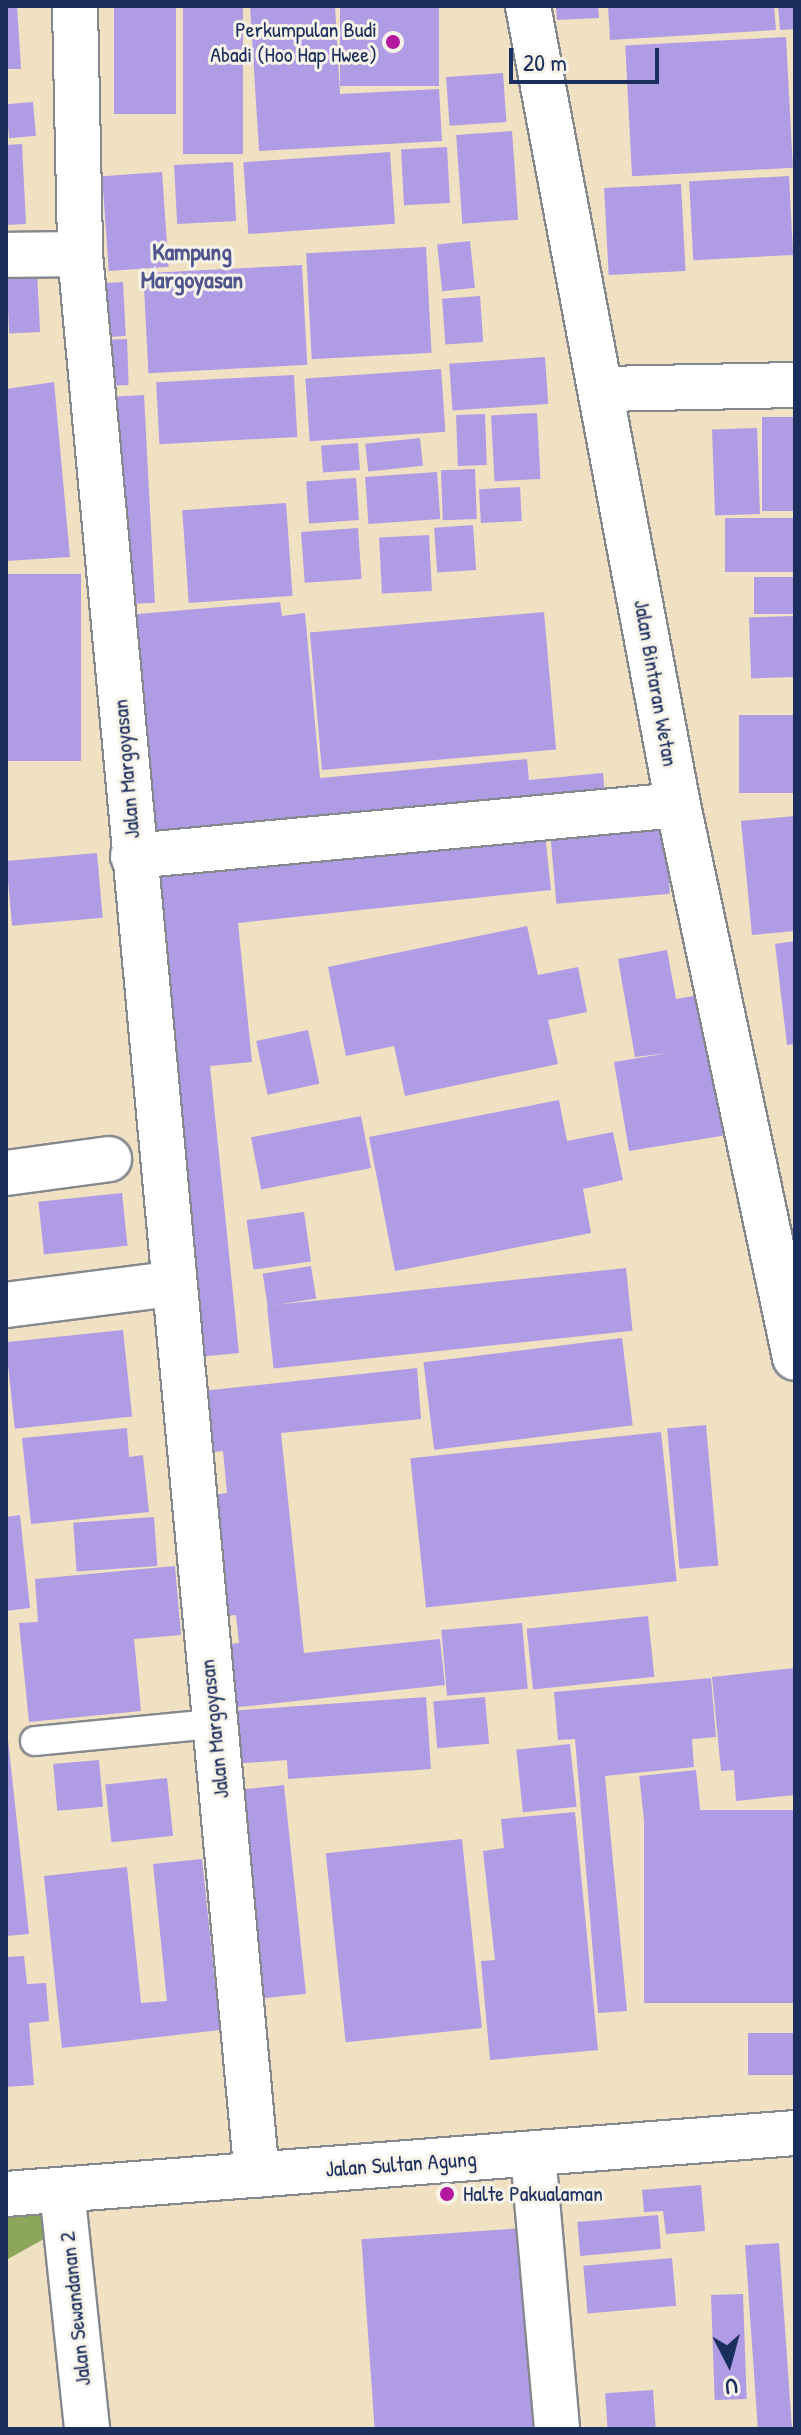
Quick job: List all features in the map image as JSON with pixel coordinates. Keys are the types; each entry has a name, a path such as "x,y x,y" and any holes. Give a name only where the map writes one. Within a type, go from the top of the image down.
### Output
{"street":[{"name":"Jalan Margoyasan","path":"75,6 80,254 171,1284 257,2175"},
{"name":"Jalan Bintaran Wetan","path":"528,6 604,389 678,805 784,1239 795,1358"},
{"path":"6,255 80,254"},
{"path":"604,389 795,385"},
{"path":"133,856 678,805"},
{"path":"6,1173 109,1159"},
{"path":"6,1305 171,1284"},
{"name":"Jalan Sultan Agung","path":"6,2194 795,2133"},
{"path":"533,2154 557,2429"},
{"name":"Jalan Sewandanan 2","path":"62,2190 87,2429"}],"lane":[{"path":"35,1741 213,1724"}],"green space":[{"path":"6,2181 47,2201 44,2239 6,2260"}],"building":[{"path":"6,6 17,6 21,69 6,69"},
{"path":"114,6 176,6 176,114 114,114"},
{"path":"183,6 243,6 243,154 183,154"},
{"path":"250,6 335,6 340,94 439,89 442,141 259,151"},
{"path":"340,6 439,6 439,86 340,86"},
{"path":"556,6 598,6 599,18 557,20"},
{"path":"608,6 774,6 776,30 610,40"},
{"path":"778,6 795,6 795,29 780,30"},
{"path":"786,37 793,168 632,176 625,45"},
{"path":"503,73 506,122 450,126 446,77"},
{"path":"33,102 36,136 9,138 6,104"},
{"path":"512,131 518,220 462,224 456,135"},
{"path":"22,144 26,224 6,225 6,145"},
{"path":"447,147 450,203 404,205 401,149"},
{"path":"390,152 395,224 248,234 243,162"},
{"path":"233,162 236,221 177,224 174,165"},
{"path":"162,172 169,267 109,271 102,176"},
{"path":"789,176 793,255 693,260 689,181"},
{"path":"681,184 686,271 609,275 604,188"},
{"path":"470,241 475,288 442,291 437,244"},
{"path":"426,247 432,353 312,359 306,253"},
{"path":"302,265 307,365 148,373 143,273"},
{"path":"37,272 40,332 9,334 6,274"},
{"path":"123,282 126,336 97,337 94,284"},
{"path":"480,296 483,342 445,345 442,299"},
{"path":"127,339 129,385 100,386 98,340"},
{"path":"545,357 548,404 453,411 449,364"},
{"path":"441,369 445,432 310,441 305,378"},
{"path":"294,375 297,437 159,444 156,382"},
{"path":"54,382 70,557 6,561 6,389"},
{"path":"144,395 155,603 119,605 108,397"},
{"path":"537,413 540,479 495,481 491,415"},
{"path":"485,414 487,465 458,466 456,415"},
{"path":"762,417 795,417 795,511 762,511"},
{"path":"757,428 760,514 715,516 712,430"},
{"path":"420,438 423,466 368,472 365,444"},
{"path":"358,443 360,470 323,473 321,446"},
{"path":"475,469 477,519 443,520 441,470"},
{"path":"437,472 440,519 368,524 365,477"},
{"path":"356,478 359,520 309,523 306,481"},
{"path":"520,487 522,521 481,523 479,489"},
{"path":"286,503 292,596 189,603 182,510"},
{"path":"725,518 795,518 795,572 725,572"},
{"path":"473,525 476,570 437,573 434,528"},
{"path":"358,528 362,579 305,583 301,532"},
{"path":"429,535 432,591 382,594 379,538"},
{"path":"6,574 81,574 81,761 6,761"},
{"path":"754,577 795,577 795,614 754,614"},
{"path":"280,602 282,616 305,613 320,778 527,759 529,780 603,773 606,805 148,848 126,615"},
{"path":"544,612 556,749 322,770 310,632"},
{"path":"793,616 795,677 751,678 749,618"},
{"path":"739,715 795,715 795,793 739,793"},
{"path":"663,814 670,894 556,904 549,824"},
{"path":"795,816 795,931 752,935 741,821"},
{"path":"544,825 551,890 238,923 252,1062 210,1066 239,1353 188,1358 138,866"},
{"path":"97,853 103,918 12,926 6,861"},
{"path":"527,926 538,975 578,967 587,1012 548,1020 558,1064 405,1096 394,1046 346,1056 328,967"},
{"path":"795,941 795,1044 787,1045 775,944"},
{"path":"667,950 676,999 700,995 727,1135 629,1151 614,1062 669,1053 635,1057 618,959"},
{"path":"308,1030 319,1084 268,1095 256,1041"},
{"path":"559,1100 567,1141 613,1132 623,1180 583,1189 591,1233 395,1271 369,1137"},
{"path":"361,1116 371,1168 261,1189 251,1137"},
{"path":"122,1193 128,1246 44,1254 38,1202"},
{"path":"304,1212 311,1262 254,1270 247,1220"},
{"path":"311,1266 316,1299 268,1306 263,1274"},
{"path":"626,1268 633,1331 274,1368 267,1306"},
{"path":"123,1330 132,1417 15,1429 6,1342"},
{"path":"622,1338 633,1425 434,1450 423,1362"},
{"path":"417,1368 421,1419 281,1433 304,1653 440,1639 445,1685 230,1708 223,1645 239,1643 236,1615 216,1617 203,1496 227,1493 223,1451 198,1454 192,1392"},
{"path":"706,1425 718,1565 679,1569 667,1428"},
{"path":"127,1428 129,1457 143,1455 149,1512 31,1524 22,1438"},
{"path":"661,1432 677,1581 426,1608 410,1458"},
{"path":"20,1515 30,1608 6,1611 6,1517"},
{"path":"154,1517 157,1566 77,1572 73,1523"},
{"path":"175,1566 181,1635 134,1639 141,1711 29,1722 19,1623 38,1622 35,1579"},
{"path":"648,1616 654,1677 533,1689 527,1629"},
{"path":"522,1623 528,1689 447,1696 441,1630"},
{"path":"795,1668 795,1795 736,1801 734,1770 721,1771 712,1677"},
{"path":"711,1678 716,1737 692,1739 694,1767 605,1776 627,2011 598,2013 575,1739 558,1740 554,1692"},
{"path":"426,1697 431,1769 288,1779 287,1760 232,1764 229,1711"},
{"path":"485,1697 489,1744 437,1748 433,1702"},
{"path":"6,1721 29,1934 6,1936"},
{"path":"570,1744 577,1807 523,1812 516,1750"},
{"path":"99,1760 103,1807 57,1811 53,1764"},
{"path":"696,1770 701,1815 644,1821 639,1776"},
{"path":"167,1778 173,1836 111,1842 105,1784"},
{"path":"284,1785 306,1994 253,1999 231,1791"},
{"path":"644,1810 795,1810 795,2003 644,2003"},
{"path":"575,1812 598,2050 490,2060 481,1961 495,1960 483,1851 504,1848 501,1819"},
{"path":"462,1839 482,2028 346,2042 326,1853"},
{"path":"202,1859 220,2030 62,2048 44,1876 127,1867 141,2003 167,2001 153,1864"},
{"path":"24,1956 27,1984 46,1983 49,2021 29,2023 34,2085 6,2087 6,1957"},
{"path":"748,2033 795,2033 795,2075 748,2075"},
{"path":"701,2185 705,2231 666,2234 663,2211 644,2212 642,2190"},
{"path":"658,2215 661,2249 580,2256 577,2222"},
{"path":"524,2228 538,2429 375,2429 361,2239"},
{"path":"779,2243 792,2429 758,2429 745,2245"},
{"path":"672,2258 676,2306 588,2314 583,2266"},
{"path":"743,2294 747,2399 715,2400 711,2295"},
{"path":"653,2390 656,2429 608,2429 605,2393"}],"place":[{"name":"Perkumpulan Budi Abadi (Hoo Hap Hwee)","path":"393,42"},
{"name":"Halte Pakualaman","path":"447,2194"}],"district":[{"name":"Kampung Margoyasan","path":"192,266"}]}
